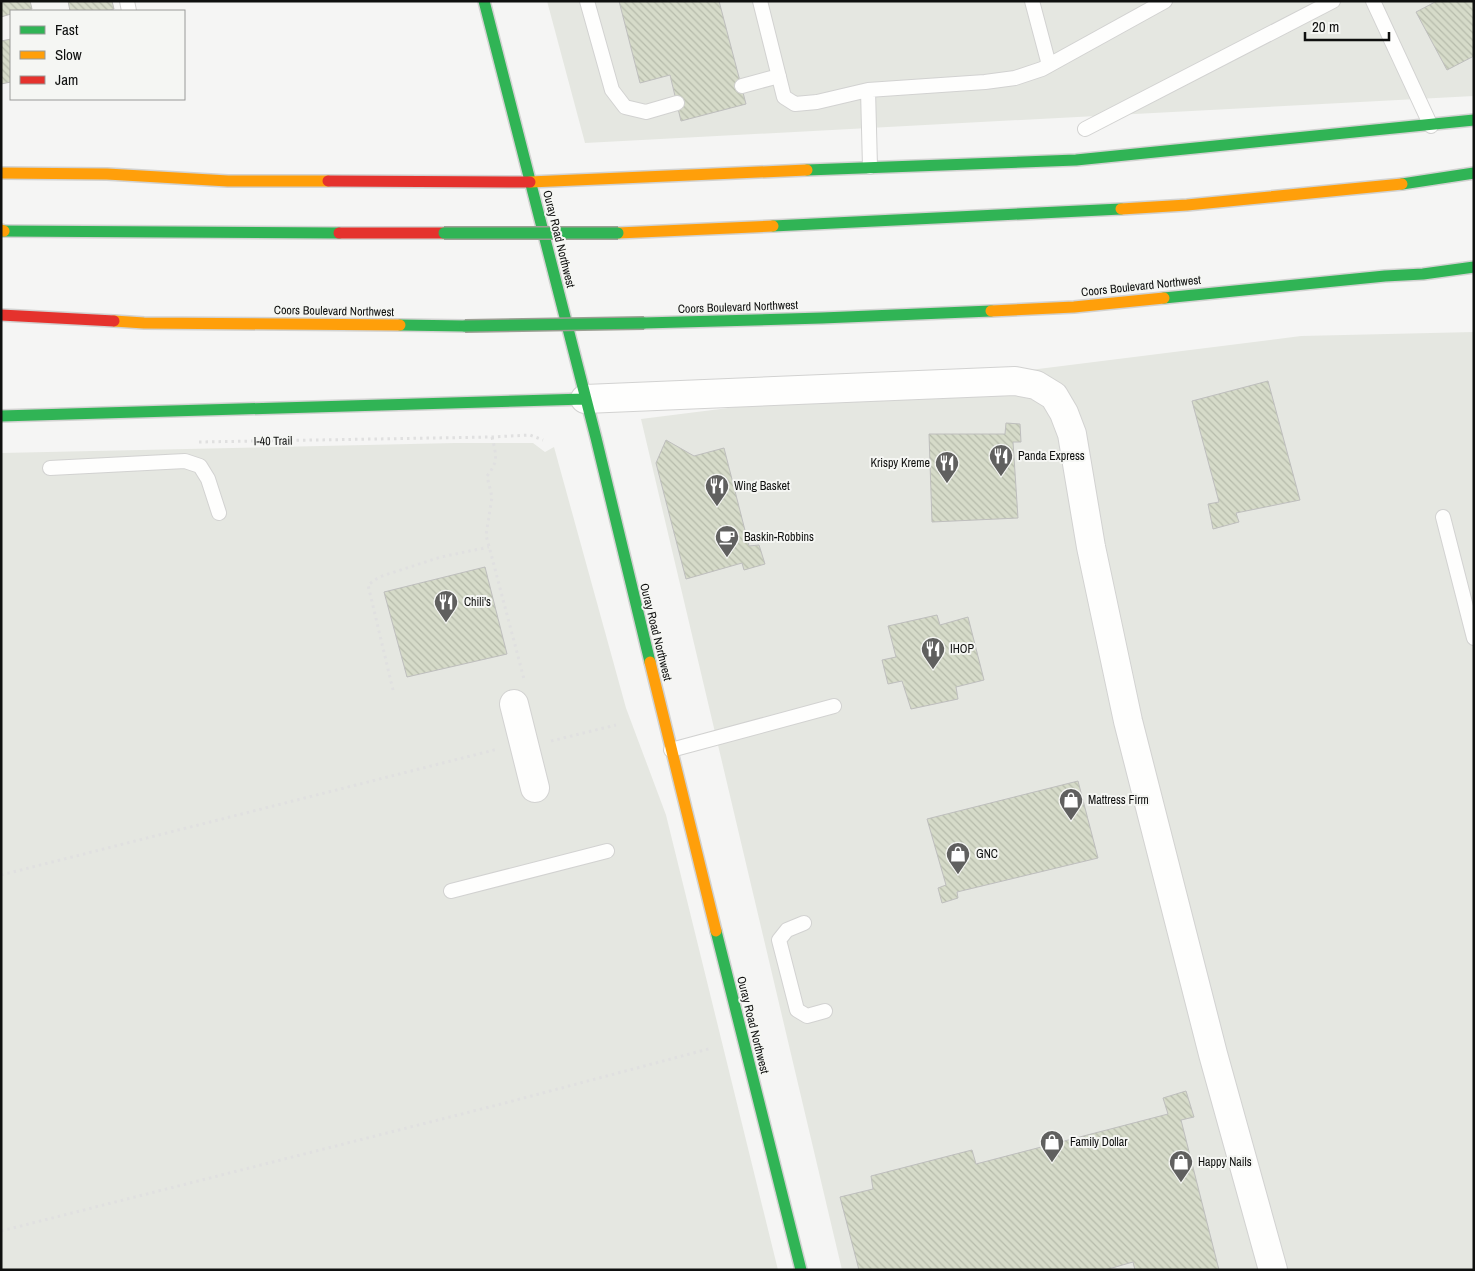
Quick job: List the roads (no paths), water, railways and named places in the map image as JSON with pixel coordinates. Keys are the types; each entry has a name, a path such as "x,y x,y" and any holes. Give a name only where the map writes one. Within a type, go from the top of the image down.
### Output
{"main road":[{"name":"Ouray Road Northwest","path":"484,1 596,438 671,750 801,1270"},
{"path":"1,173 107,174 228,180 530,182 1076,160 1431,126 1474,120"},
{"path":"2,231 618,233 906,221 1188,205 1385,186 1474,173"},
{"name":"Coors Boulevard Northwest","path":"1,315 144,324 465,326 832,317 1074,307 1385,276 1423,274 1474,267"},
{"path":"1423,274 1474,275"},
{"path":"39,328 144,324"},
{"path":"1,416 585,399"}],"street":[{"path":"585,399 1015,380 1036,385 1054,396 1064,413 1072,434 1091,546 1128,721 1213,1054 1273,1270"},
{"path":"520,695 525,745 535,788"}],"lane":[{"path":"587,1 612,90 625,107 646,112 676,103"},
{"path":"760,1 784,97 795,104 817,102 868,90 985,82 1015,78 1049,65 1165,1"},
{"path":"1032,1 1049,65"},
{"path":"1085,129 1333,1"},
{"path":"1373,1 1431,126"},
{"path":"742,86 779,76"},
{"path":"868,90 870,167"},
{"path":"50,468 185,461 200,466 208,479 219,513"},
{"path":"1442,516 1474,638"},
{"path":"671,750 834,706"},
{"path":"451,892 607,851"},
{"path":"804,923 787,930 779,940 798,1010 807,1016 825,1011"}],"place":[{"name":"Panda Express","path":"1001,477"},
{"name":"Krispy Kreme","path":"947,484"},
{"name":"Wing Basket","path":"717,507"},
{"name":"Baskin-Robbins","path":"727,558"},
{"name":"Chili's","path":"446,623"},
{"name":"IHOP","path":"933,670"},
{"name":"Mattress Firm","path":"1071,821"},
{"name":"GNC","path":"958,875"},
{"name":"Family Dollar","path":"1052,1163"},
{"name":"Happy Nails","path":"1181,1183"}]}
